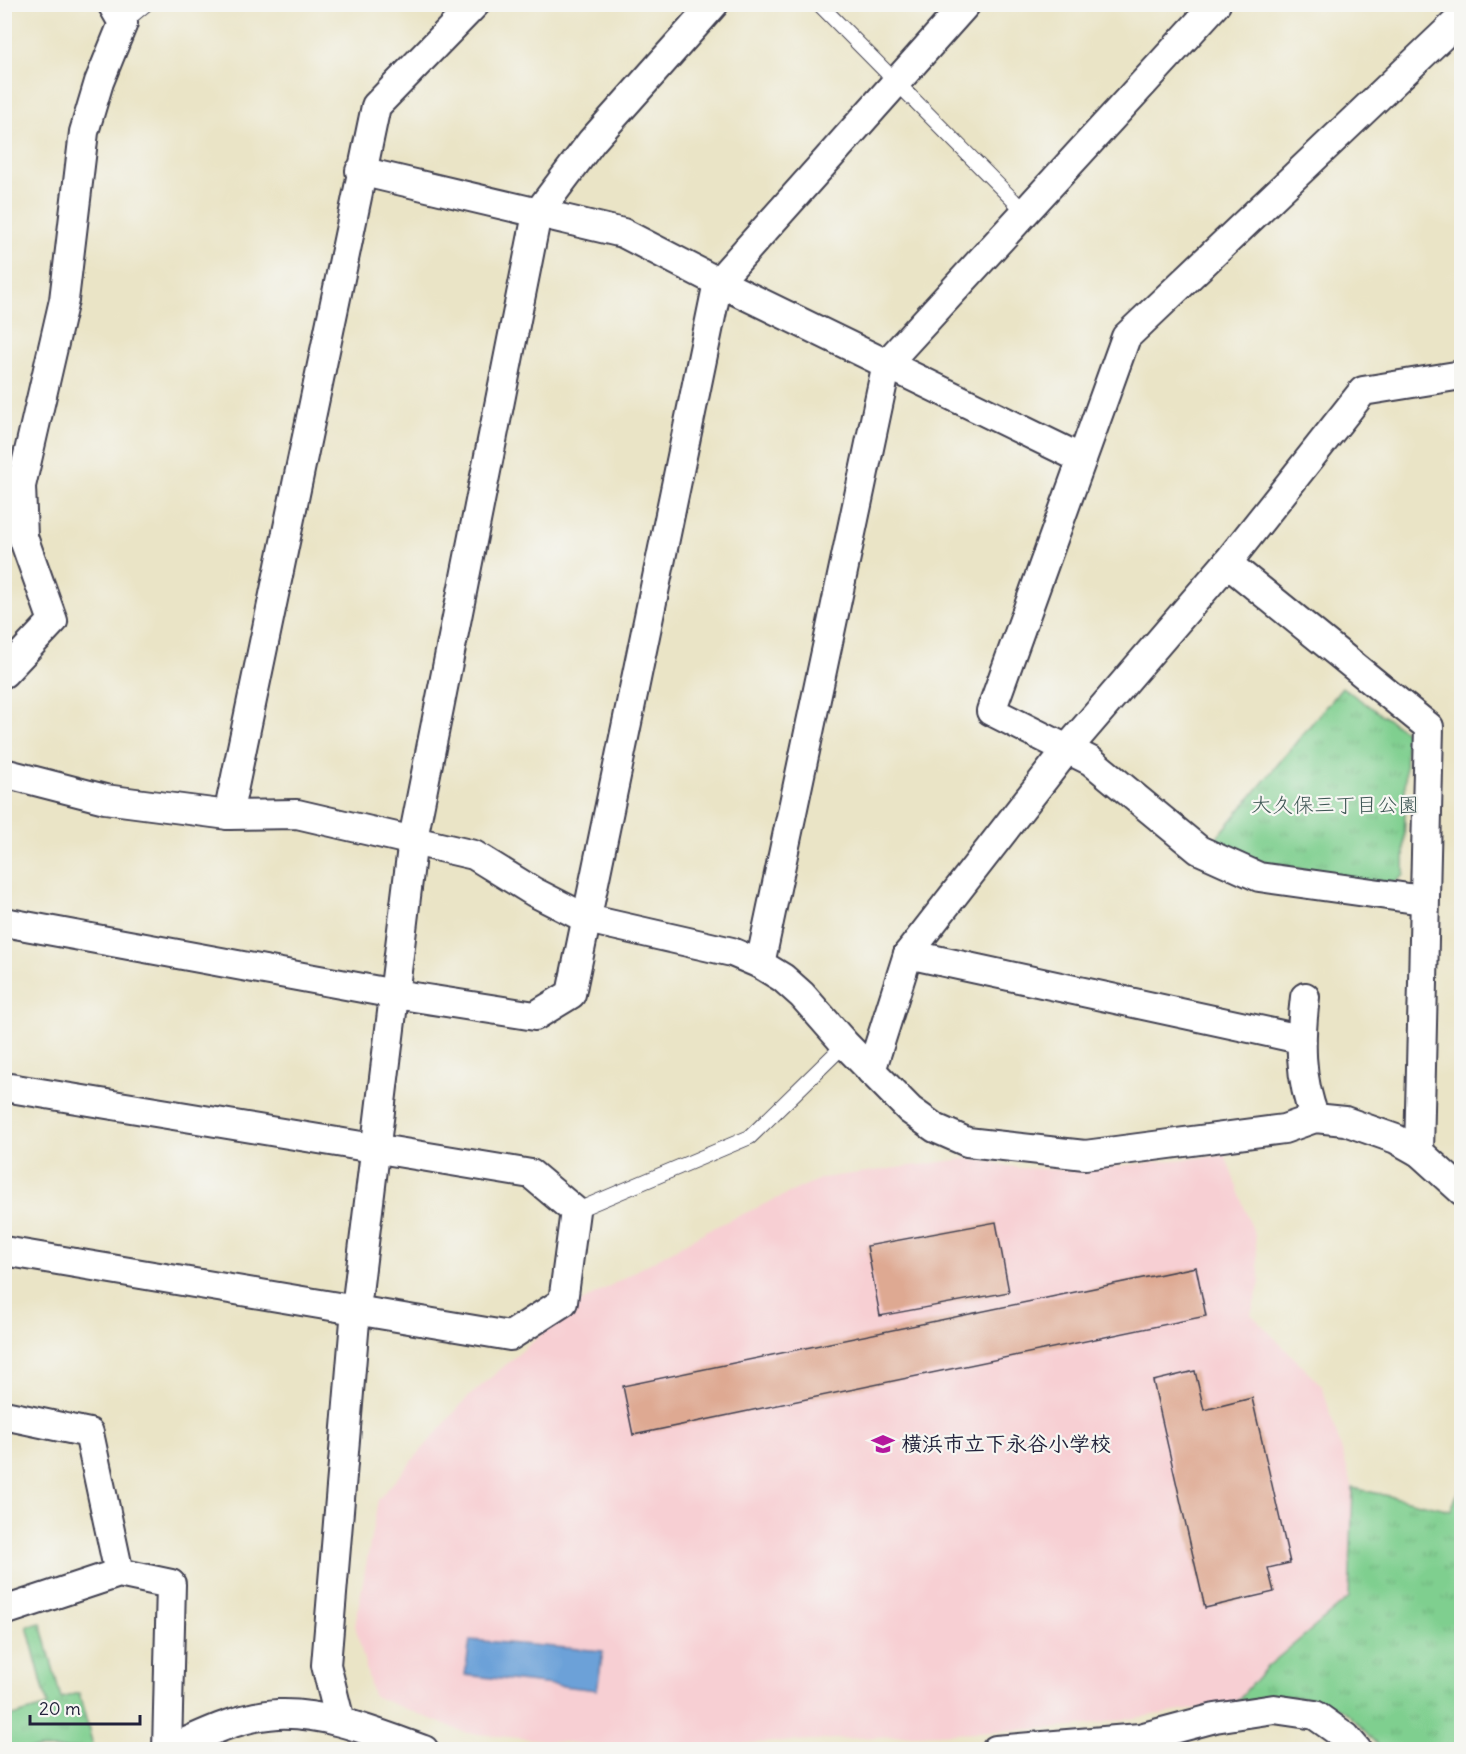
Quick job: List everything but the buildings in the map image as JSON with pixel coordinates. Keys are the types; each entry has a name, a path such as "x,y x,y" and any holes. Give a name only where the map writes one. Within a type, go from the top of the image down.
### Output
{"street":[{"path":"228,815 360,171 376,106 475,4"},
{"path":"340,1721 326,1665 356,1308 413,839 537,214 592,141 714,4"},
{"path":"4,922 395,994 535,1016 571,994 718,282 966,4"},
{"path":"760,964 887,363 1216,4"},
{"path":"4,673 53,621 23,537 21,486 64,300 84,132 117,14"},
{"path":"1423,900 1259,877 1199,850 1091,761 991,711 1126,337 1461,17"},
{"path":"360,171 623,233 718,282 1082,459"},
{"path":"871,1071 908,954 1068,748 1227,563 1363,391 1461,375"},
{"path":"1227,563 1429,727 1423,900 1419,1152"},
{"path":"4,773 105,799 228,815 297,814 413,839 474,855 534,892 587,919 732,952 760,964 783,978 802,995 845,1044 910,1110 935,1128 967,1142 1085,1155 1284,1129 1315,1118 1345,1121 1396,1139 1419,1152 1461,1191"},
{"path":"908,954 1300,1039"},
{"path":"1305,997 1300,1039 1305,1095 1315,1118"},
{"path":"4,1086 531,1174 575,1211 562,1302 510,1336 356,1308 4,1251"},
{"path":"4,1414 89,1433 119,1574"},
{"path":"4,1611 119,1574 171,1584 168,1749 216,1728 277,1714 340,1721 424,1749"},
{"path":"996,1749 1140,1738 1215,1718 1274,1709 1315,1715 1346,1737 1357,1749"}],"lane":[{"path":"117,14 146,4"},
{"path":"819,4 1024,211"},
{"path":"575,1211 750,1137 845,1044"}],"shaded area":[{"name":"横浜市立下永谷小学校","path":"1225,1155 1255,1236 1260,1283 1251,1314 1322,1386 1353,1488 1349,1598 1267,1667 1235,1703 1074,1727 636,1749 466,1733 373,1696 355,1625 378,1500 466,1399 573,1307 708,1230 822,1178 971,1158 1020,1168 1075,1170"}],"green space":[{"name":"大久保三丁目公園","path":"1342,687 1406,732 1404,875 1389,887 1260,861 1215,840"},
{"path":"1461,1484 1461,1749 1381,1749 1349,1715 1323,1701 1309,1698 1280,1697 1235,1703 1267,1667 1349,1598 1353,1488 1451,1510"},
{"path":"41,1623 61,1698 79,1693 94,1749 5,1749 5,1718 48,1706 27,1626"}],"water":[{"path":"470,1640 603,1651 597,1690 465,1675"}],"place":[{"name":"横浜市立下永谷小学校","path":"883,1444"}]}
